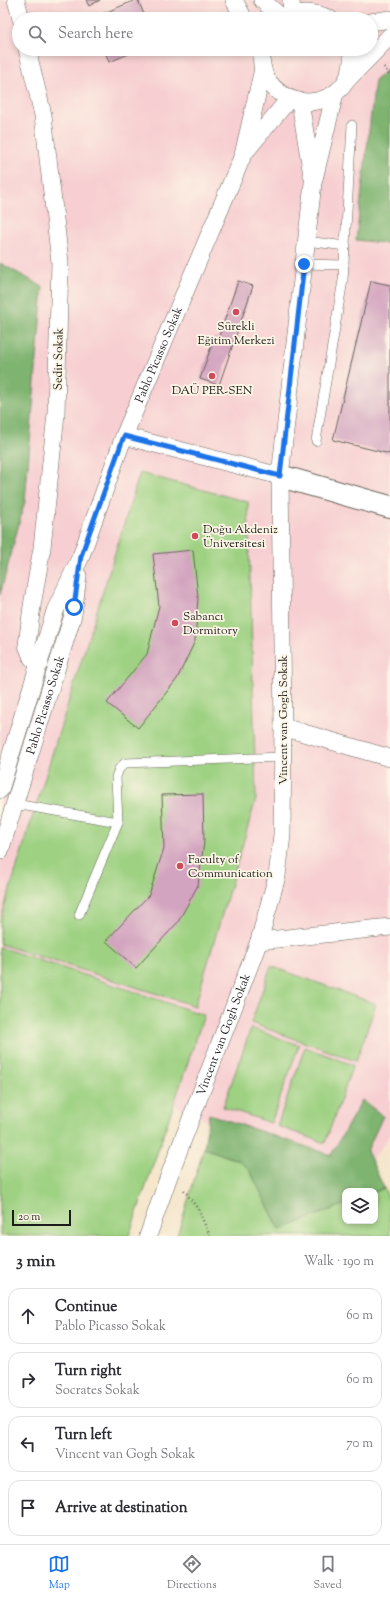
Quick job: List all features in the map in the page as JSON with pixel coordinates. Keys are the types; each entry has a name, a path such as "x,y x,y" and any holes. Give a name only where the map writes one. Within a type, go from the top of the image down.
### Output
{"street":[{"path":"16,0 19,12"},
{"path":"234,0 240,12"},
{"path":"262,0 285,12"},
{"path":"378,21 390,19"},
{"path":"378,48 390,36"},
{"name":"Sedir Sokak","path":"29,56 42,115 60,262 56,414 42,548 27,645 32,658 40,664"},
{"path":"262,56 266,79 280,94 295,101 312,102 325,99 340,88 371,56"},
{"path":"243,155 262,56"},
{"path":"313,183 340,88 349,74 351,56"},
{"path":"243,155 295,101"},
{"path":"295,101 313,183"},
{"name":"Pablo Picasso Sokak","path":"0,790 56,611 81,556 124,436 243,155"},
{"name":"Vincent van Gogh Sokak","path":"148,1236 169,1176 259,941 277,876 282,835 283,757 280,476 313,183"},
{"path":"124,436 280,476 390,507"},
{"name":"Pablo Picasso Sokak","path":"0,851 72,616 81,556"},
{"path":"283,727 390,758"},
{"path":"259,941 390,927"}],"lane":[{"path":"316,441 343,280 352,125"},
{"path":"306,241 346,246"},
{"path":"304,264 344,265"},
{"path":"79,915 118,822 116,776 119,769 125,763 283,757"},
{"path":"15,804 118,822"}],"path":[{"path":"169,1176 182,1187 198,1209 210,1236"}],"shaded area":[{"name":"Doğu Akdeniz Üniversitesi","path":"0,0 390,0 390,1135 352,1188 347,1188 0,1022"}],"green space":[{"path":"390,67 390,244 356,240 375,80"},
{"path":"0,263 43,287 25,501 0,595"},
{"path":"140,473 248,502 256,799 195,1006 0,944 0,921"},
{"path":"0,947 204,1015 129,1236 0,1236"},
{"path":"271,966 376,1004 356,1061 251,1023"},
{"path":"251,1028 299,1045 271,1123 223,1107"},
{"path":"305,1047 353,1065 325,1143 277,1126"},
{"path":"362,1100 383,1116 367,1151 384,1188 378,1191 378,1188 342,1188 342,1205 280,1230 250,1171 240,1161 204,1148 209,1114 331,1155"},
{"path":"204,1148 240,1161 250,1171 280,1230 342,1205 342,1224 378,1224 378,1191 384,1188 390,1202 390,1236 177,1236"}],"building":[{"path":"86,0 100,0 89,6"},
{"path":"138,0 143,12 107,12"},
{"path":"107,56 124,56 109,62"},
{"name":"Sürekli Eğitim Merkezi","path":"238,281 253,286 219,385 200,379 214,338 218,339"},
{"path":"371,281 390,285 390,454 333,440"},
{"name":"Sabancı Dormitory","path":"193,550 198,597 195,641 177,679 138,728 107,703 147,654 159,606 153,554"},
{"name":"Faculty of Communication","path":"203,794 204,842 198,885 178,922 136,968 106,941 149,895 164,848 162,795"}],"place":[{"name":"Sürekli Eğitim Merkezi","path":"236,312"},
{"name":"DAÜ PER-SEN","path":"212,376"},
{"name":"Doğu Akdeniz Üniversitesi","path":"195,536"},
{"name":"Sabancı Dormitory","path":"175,623"},
{"name":"Faculty of Communication","path":"180,866"}],"route":[{"path":"74,607 81,556 124,436 280,476 304,264"}]}
